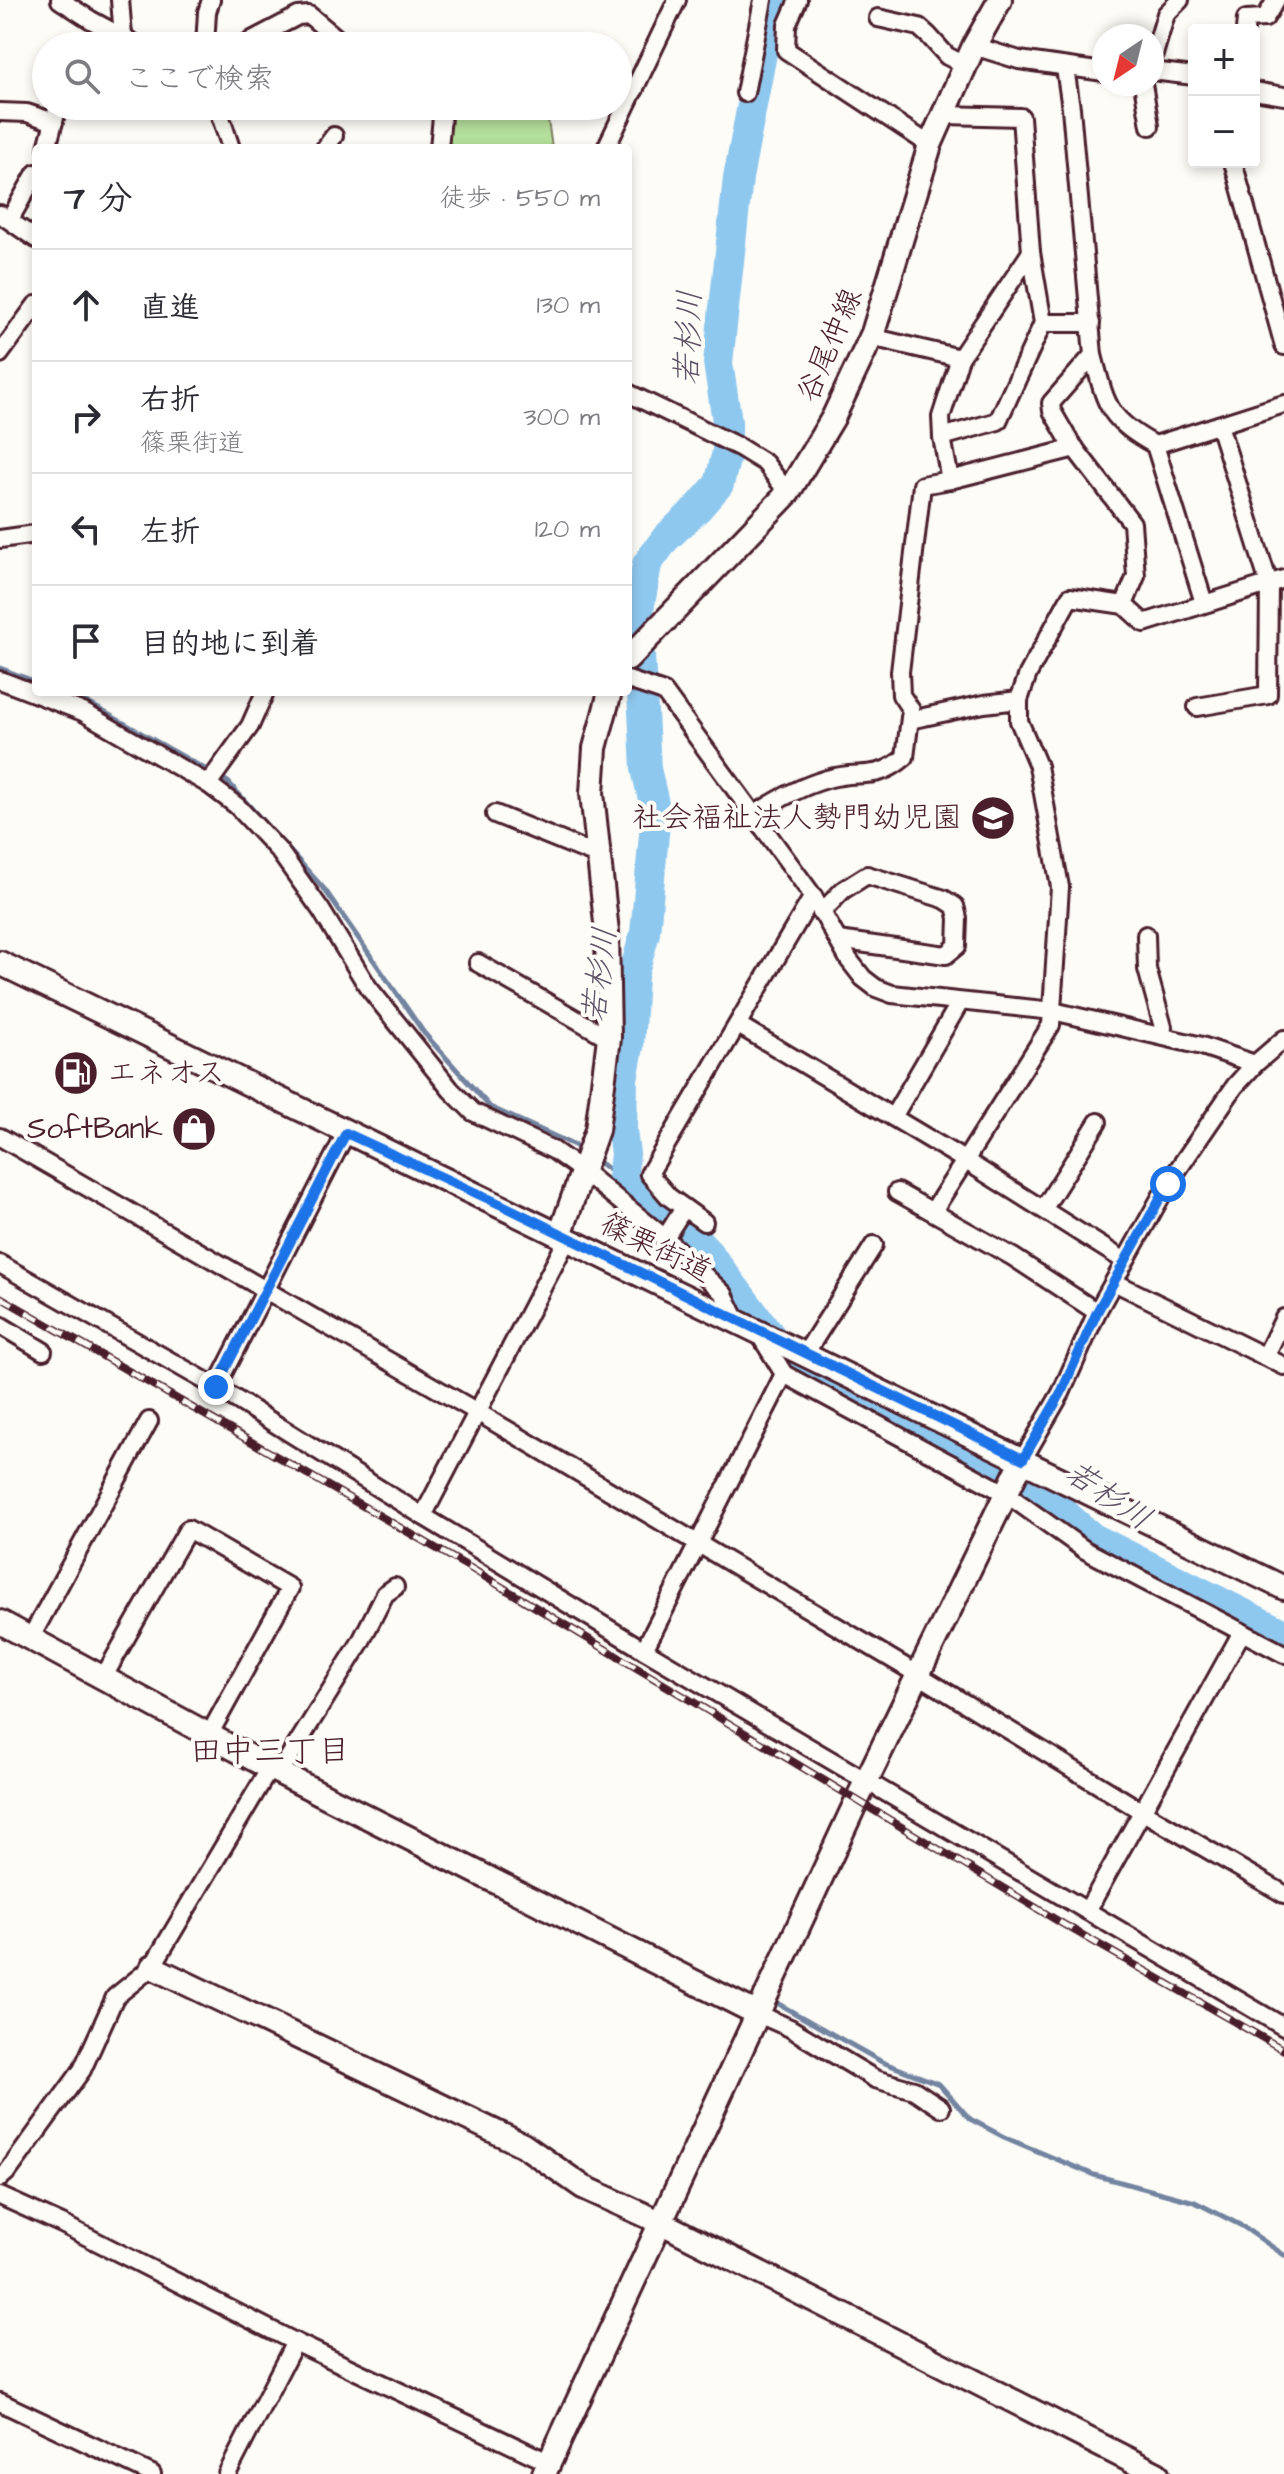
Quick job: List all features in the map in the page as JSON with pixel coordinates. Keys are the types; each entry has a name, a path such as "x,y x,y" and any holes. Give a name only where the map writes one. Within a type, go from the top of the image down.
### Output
{"street":[{"path":"60,0 115,32"},
{"path":"120,0 123,32"},
{"path":"206,32 211,0"},
{"path":"745,93 763,0"},
{"path":"798,0 787,25 786,50 930,145"},
{"name":"谷尾仲線","path":"632,665 648,636 788,493 833,418 871,337 930,145 970,55 1000,0"},
{"path":"1163,24 1166,14 1180,0"},
{"path":"1246,24 1246,19 1265,18 1276,0"},
{"path":"632,95 672,2"},
{"path":"267,32 298,16 309,15 329,32"},
{"path":"878,18 919,27 947,56 970,55 1092,71"},
{"path":"1065,68 1093,355 1105,402 1130,431 1155,445 1204,603"},
{"path":"1164,72 1188,75"},
{"path":"1260,92 1284,96"},
{"path":"1145,96 1150,126"},
{"path":"0,112 32,113"},
{"path":"942,437 998,421 1043,323 1031,252 1021,117 944,115"},
{"path":"48,144 54,120"},
{"path":"222,120 230,144"},
{"path":"439,144 442,120"},
{"path":"608,144 620,120"},
{"path":"1235,168 1282,328 1284,346"},
{"path":"32,179 5,217 32,236"},
{"path":"950,480 941,417 960,358 1031,252"},
{"path":"0,354 32,310"},
{"path":"1043,323 1091,323"},
{"path":"871,337 960,358"},
{"path":"1093,355 1051,403 1052,411 1075,448 1132,523 1136,576 1124,605"},
{"path":"632,395 739,447 765,463 788,493"},
{"path":"1155,445 1284,404"},
{"path":"1197,707 1268,695 1276,582 1219,425"},
{"path":"753,816 781,796 830,778 890,770 905,757 911,710 901,695 900,672 922,485 1075,448"},
{"path":"0,539 32,535"},
{"path":"933,1211 1051,1025 1060,887 1038,766 1019,721 1019,700 1028,674 1070,597 1124,605 1144,623 1276,582"},
{"path":"632,672 664,692 813,896 856,969 876,988 892,994 1053,1011 1162,1036 1255,1064"},
{"path":"0,680 32,692"},
{"path":"42,696 83,712 208,784 237,806 279,851 321,910 368,987 451,1090 473,1112 553,1150 665,1238 724,1294 754,1329 784,1374 1014,1476 1085,1550 1284,1654"},
{"path":"208,784 250,726 263,696"},
{"path":"423,1516 479,1413 564,1236 597,1130 609,1038 607,932 592,793 595,748 609,696"},
{"path":"910,720 1019,700"},
{"path":"495,814 599,856"},
{"path":"821,913 843,890 867,875 944,899 955,906 958,918 957,946 946,955 838,940"},
{"path":"704,1222 669,1197 649,1174 813,896"},
{"path":"1146,935 1147,969 1163,1027 1162,1036"},
{"name":"篠栗街道","path":"0,963 802,1353 1014,1476 1284,1588"},
{"path":"478,963 609,1038"},
{"path":"893,1117 960,1002"},
{"path":"745,1029 1044,1208 1125,1261"},
{"path":"0,2196 547,2468 917,1674 1014,1476 1061,1393 1097,1312 1168,1184 1235,1086 1284,1039"},
{"path":"1044,1208 1098,1122"},
{"path":"216,1387 346,1133"},
{"path":"0,1137 479,1413 1284,1894"},
{"path":"897,1192 1013,1257 1097,1312"},
{"path":"665,1238 684,1208"},
{"path":"802,1353 874,1245"},
{"path":"0,1264 216,1387 644,1650 1284,2027"},
{"path":"1114,1282 1284,1366"},
{"path":"1265,1357 1284,1318"},
{"path":"0,1325 43,1351"},
{"path":"644,1650 784,1374"},
{"path":"30,1639 149,1421"},
{"path":"103,1678 188,1529 290,1588 209,1735"},
{"path":"0,2178 82,2070 115,1997 152,1967 275,1770 360,1643 385,1594 395,1587"},
{"path":"0,1622 275,1770 790,2028 875,2079 914,2090 941,2108"},
{"path":"1087,1911 1242,1632"},
{"path":"152,1967 523,2145 583,2187 660,2222 1157,2474"},
{"path":"227,2474 295,2342"},
{"path":"0,2402 152,2474"}],"green space":[{"path":"447,120 548,120 551,144 443,144"}],"waterway":[{"name":"若杉川","path":"777,0 764,43 738,178 718,363 727,421 727,452 719,484 666,538 647,564 638,616 646,769 656,812 645,933 633,976 629,1047 623,1079 625,1154 622,1179 636,1194 684,1226 706,1250 795,1368 893,1421 977,1456 1043,1495 1093,1538 1284,1634"},
{"path":"0,668 32,680"},
{"path":"73,696 228,782 325,890 424,1033 490,1107 585,1152"},
{"path":"593,1158 622,1179"},
{"path":"775,2002 882,2062 939,2084 970,2119 1004,2137 1094,2175 1195,2202 1242,2226 1284,2255"}],"railway":[{"path":"0,1297 472,1569 1063,1924 1284,2050"}],"place":[{"name":"社会福祉法人勢門幼児園","path":"993,818"},
{"name":"エネオス","path":"76,1073"},
{"name":"SoftBank","path":"194,1129"}],"district":[{"name":"田中三丁目","path":"270,1751"}],"route":[{"path":"216,1387 346,1133 502,1205 1023,1459 1061,1393 1097,1312 1168,1184"}]}
